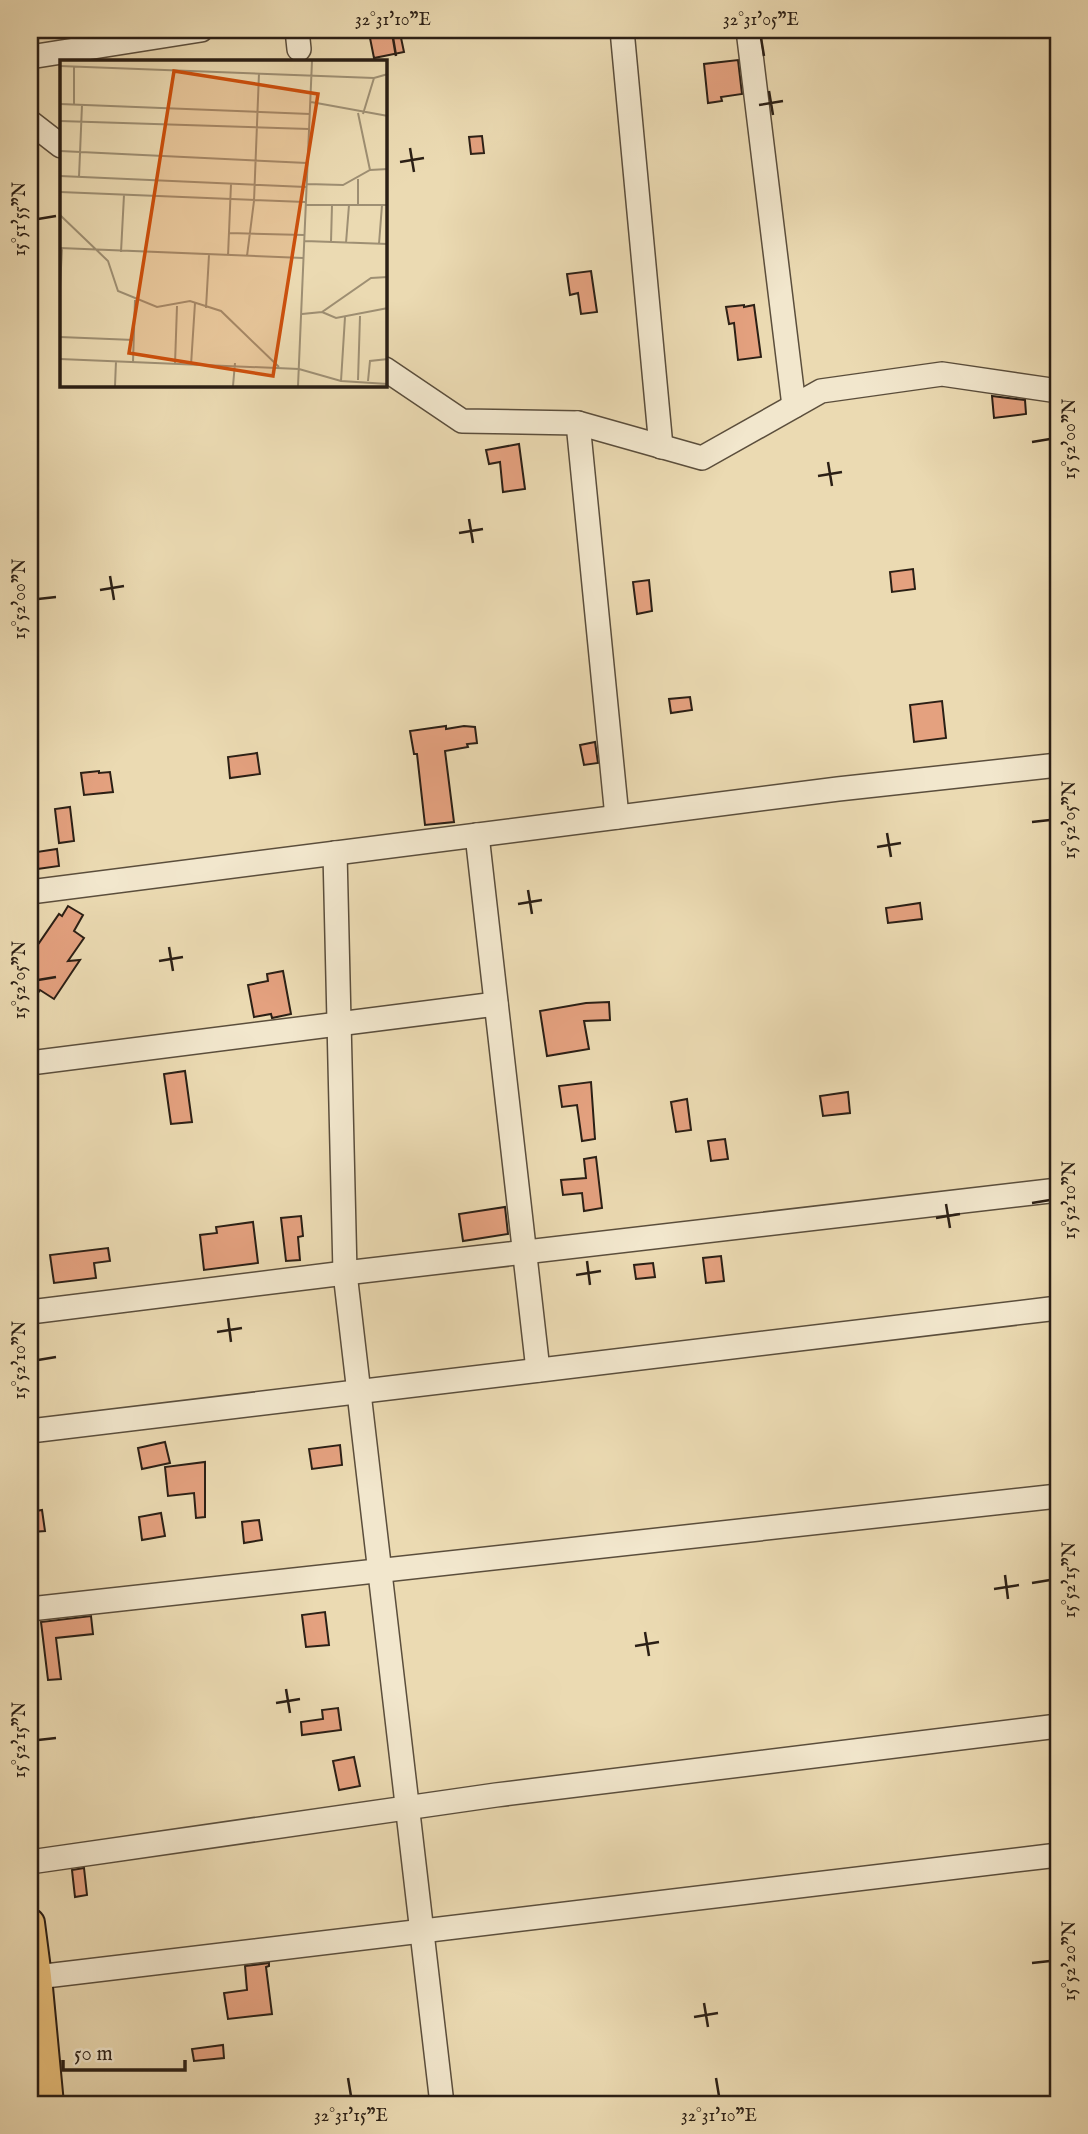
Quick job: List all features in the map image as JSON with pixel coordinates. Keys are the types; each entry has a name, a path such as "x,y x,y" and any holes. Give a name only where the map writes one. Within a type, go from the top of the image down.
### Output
{"main road":[{"path":"30,1923 37,1977 37,2064 48,2104"}],"street":[{"path":"30,57 201,30"},
{"path":"622,30 661,447"},
{"path":"748,30 794,406"},
{"path":"30,122 60,145"},
{"path":"387,370 461,422 578,423 702,458 821,391 942,374 1058,391"},
{"path":"578,423 617,817"},
{"path":"30,892 838,789 1058,765"},
{"path":"477,835 538,1370"},
{"path":"335,853 345,1273 442,2104"},
{"path":"30,1063 496,1004"},
{"path":"30,1312 1058,1190"},
{"path":"30,1431 1058,1308"},
{"path":"30,1609 1058,1496"},
{"path":"30,1863 408,1807 1058,1726"},
{"path":"37,1977 1058,1856"}],"building":[{"path":"400,33 404,52 374,58 370,38"},
{"path":"738,60 742,94 721,97 722,101 708,103 704,64"},
{"path":"482,136 484,153 471,154 469,137"},
{"path":"591,271 597,312 581,314 578,293 570,295 567,274"},
{"path":"754,305 761,357 738,360 734,323 729,324 726,307"},
{"path":"992,396 1025,400 1026,414 994,418"},
{"path":"519,444 525,489 503,492 500,462 489,464 486,450"},
{"path":"913,569 915,589 892,592 890,572"},
{"path":"649,580 652,611 637,614 633,582"},
{"path":"690,697 692,710 671,713 669,699"},
{"path":"942,701 946,738 914,742 910,705"},
{"path":"446,726 446,729 475,727 477,743 445,751 454,822 425,825 417,754 414,754 410,731"},
{"path":"595,742 598,763 584,765 580,745"},
{"path":"257,753 260,774 230,778 228,757"},
{"path":"110,772 113,792 84,795 81,773"},
{"path":"70,807 74,841 59,843 55,809"},
{"path":"57,849 59,866 30,870 30,853"},
{"path":"920,903 922,919 888,923 886,908"},
{"path":"68,906 83,915 74,931 84,938 68,961 80,960 54,999 40,990 30,1005 30,937 39,943 59,914 62,916"},
{"path":"283,971 291,1014 272,1018 271,1014 254,1017 248,985 268,981 267,974"},
{"path":"609,1002 610,1020 584,1021 589,1049 547,1056 540,1011"},
{"path":"185,1071 192,1122 171,1124 164,1074"},
{"path":"591,1082 595,1139 582,1141 577,1105 562,1107 559,1086"},
{"path":"848,1092 850,1113 823,1116 820,1096"},
{"path":"687,1099 691,1130 676,1132 671,1102"},
{"path":"725,1139 728,1159 711,1161 708,1141"},
{"path":"596,1157 602,1208 584,1211 582,1193 563,1195 561,1180 586,1178 584,1159"},
{"path":"505,1207 508,1234 463,1241 459,1214"},
{"path":"301,1216 303,1236 298,1237 300,1260 286,1261 281,1218"},
{"path":"253,1222 258,1263 204,1270 200,1235 217,1233 216,1227"},
{"path":"108,1248 110,1261 94,1263 96,1278 54,1283 50,1255"},
{"path":"721,1256 724,1281 706,1283 703,1258"},
{"path":"653,1263 655,1277 636,1279 634,1265"},
{"path":"165,1442 170,1463 142,1469 138,1448"},
{"path":"340,1445 342,1465 312,1469 309,1449"},
{"path":"205,1462 205,1517 196,1518 194,1493 168,1496 165,1467"},
{"path":"42,1510 45,1531 32,1532 30,1512"},
{"path":"161,1513 165,1536 142,1540 139,1517"},
{"path":"259,1520 262,1540 244,1543 242,1522"},
{"path":"325,1612 329,1645 306,1647 302,1615"},
{"path":"91,1616 93,1634 56,1638 61,1679 48,1680 41,1622"},
{"path":"338,1708 341,1730 302,1735 301,1722 323,1719 322,1710"},
{"path":"354,1757 360,1786 339,1790 333,1761"},
{"path":"84,1868 87,1895 75,1897 72,1870"},
{"path":"269,1963 266,1967 272,2014 228,2019 224,1993 247,1990 245,1966"},
{"path":"223,2045 224,2058 194,2061 192,2049"}]}
